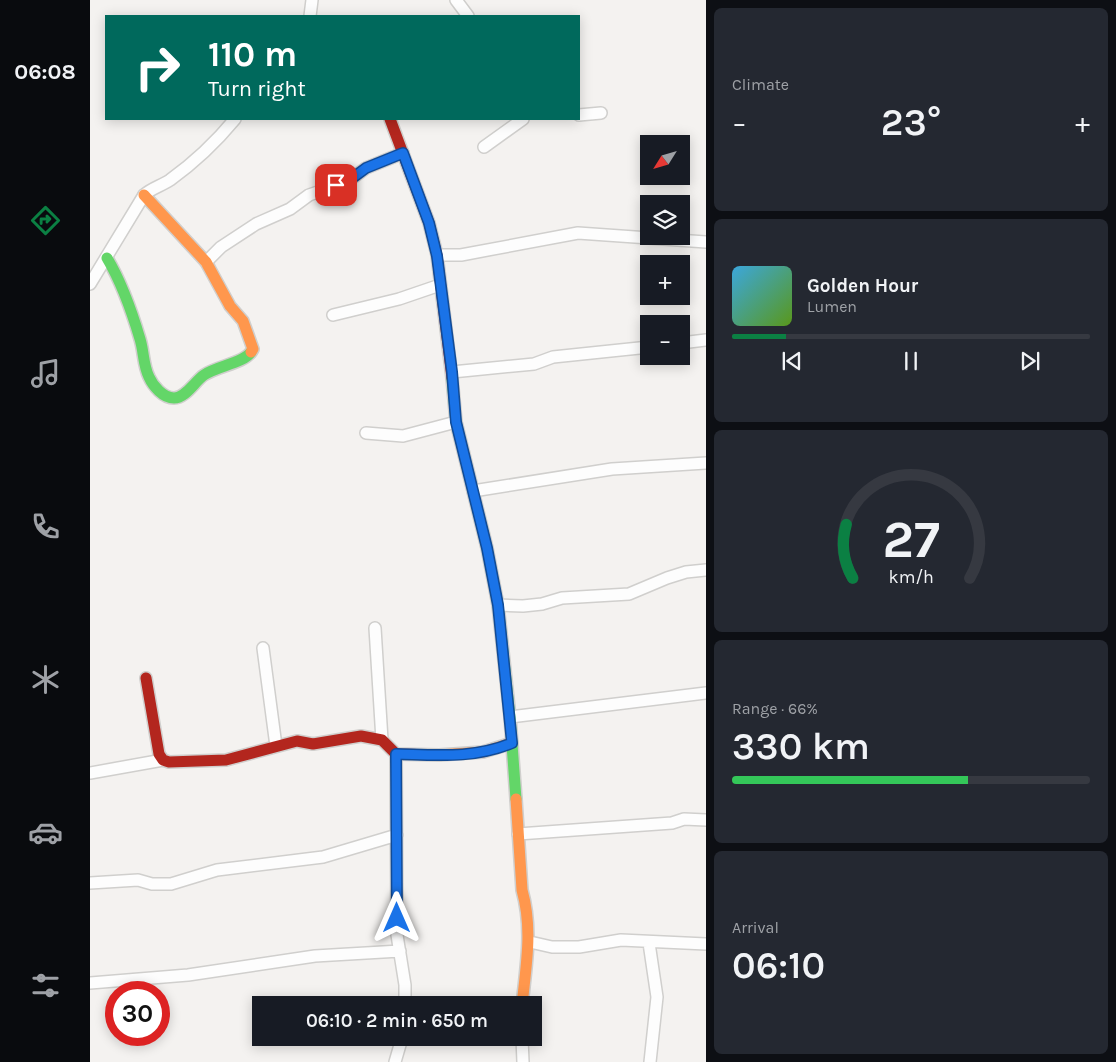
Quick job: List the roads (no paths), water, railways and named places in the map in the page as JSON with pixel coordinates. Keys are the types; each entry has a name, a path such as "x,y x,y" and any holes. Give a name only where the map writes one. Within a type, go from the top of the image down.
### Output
{"street":[{"path":"312,0 312,15"},
{"path":"456,0 467,15"},
{"path":"580,115 600,113"},
{"path":"90,284 144,195 152,188 164,184 211,147 235,120"},
{"path":"390,120 429,223 437,256 452,372 456,422 487,548 498,605 510,717 518,834 530,942 523,996"},
{"path":"484,147 521,120"},
{"path":"206,262 221,247 256,224 290,209 309,195 347,182 366,168 403,153"},
{"path":"106,258 118,276 140,339 144,362 151,381 160,392 171,398 179,397 197,380 221,364 247,358 253,349 243,321 230,306 206,262 144,195"},
{"path":"437,256 461,256 578,233 706,242"},
{"path":"333,315 400,299 440,285"},
{"path":"690,342 706,340"},
{"path":"452,372 534,364 553,357 640,348"},
{"path":"366,433 403,436 456,422"},
{"path":"473,491 612,469 706,463"},
{"path":"498,605 523,606 562,598 629,594 666,578 686,572 706,570"},
{"path":"375,628 382,740"},
{"path":"263,648 276,746"},
{"path":"146,678 159,754 163,760"},
{"path":"510,717 706,693"},
{"path":"90,773 163,760 226,760 297,741 313,744 360,736 382,740 396,754 457,756 492,751 512,743"},
{"path":"396,754 397,935 405,996"},
{"path":"518,834 672,823 684,819 706,820"},
{"path":"90,883 138,880 152,884 171,884 217,870 323,857 397,835"},
{"path":"530,942 552,947 579,946 621,940 649,943 688,942 706,944"},
{"path":"649,943 657,997 650,1062"},
{"path":"90,983 188,975 315,956 400,951"},
{"path":"395,1062 400,1046"},
{"path":"522,1046 522,1062"}]}
